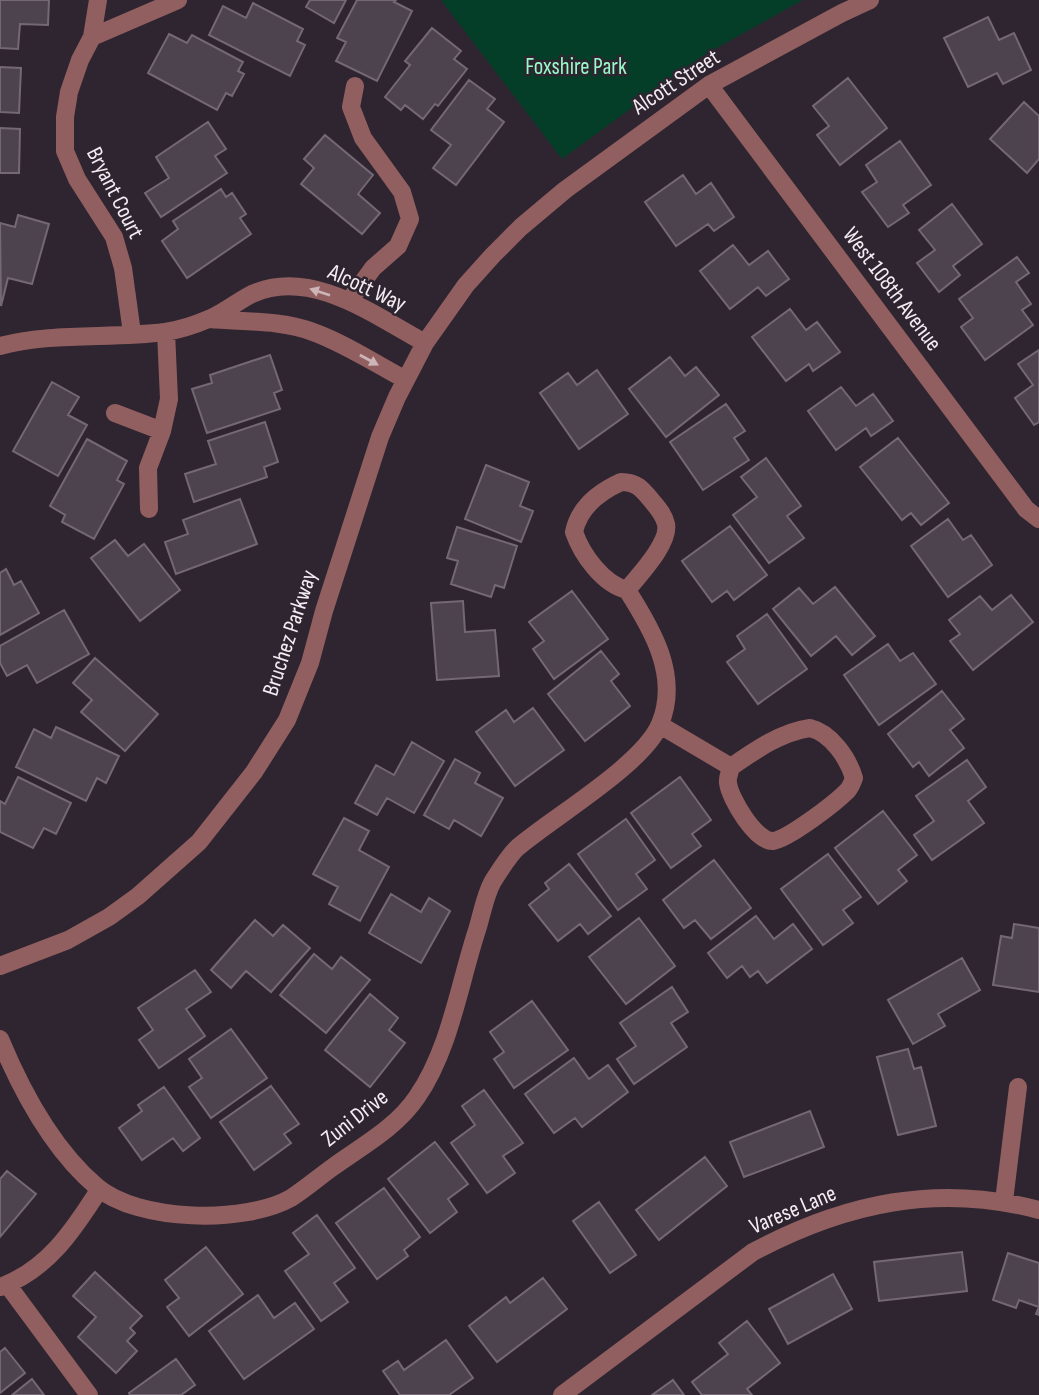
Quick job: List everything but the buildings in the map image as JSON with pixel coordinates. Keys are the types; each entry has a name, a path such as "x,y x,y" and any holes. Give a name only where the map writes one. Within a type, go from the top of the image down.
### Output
{"street":[{"name":"Bryant Court","path":"98,0 92,37 80,60 69,92 65,117 65,151 76,179 114,237 123,268 132,333"},
{"path":"92,37 178,0"},
{"name":"Alcott Street","path":"521,227 619,150 709,85 870,0"},
{"name":"West 108th Avenue","path":"709,85 1026,509 1039,519"},
{"path":"349,301 373,268 398,246 410,219 402,191 363,138 351,107 355,86"},
{"name":"Bruchez Parkway","path":"0,965 68,940 109,917 138,896 199,842 254,772 287,720 310,663 380,437 406,380 425,343 466,285 521,227"},
{"name":"Alcott Way","path":"0,346 23,340 166,331 210,318 254,293 278,287 302,286 349,301 425,343"},
{"name":"Alcott Way","path":"210,318 312,331 406,380"},
{"path":"149,509 148,468 162,431 169,399 166,331"},
{"path":"115,412 162,431"},
{"name":"Zuni Drive","path":"0,1039 27,1098 65,1154 99,1190 134,1207 173,1215 223,1215 268,1206 290,1198 396,1122 415,1099 436,1066 491,884 515,850 627,764 649,742 660,725 666,703 667,682 664,662 652,629 627,590 613,586 584,554 574,532 580,514 590,503 621,482 631,482 639,486 660,511 667,528 663,543 627,590"},
{"path":"660,725 731,767"},
{"path":"810,728 820,731 836,745 851,768 854,778 848,790 797,830 771,841 763,839 734,801 727,781 731,767 772,742 797,730 810,728"},
{"path":"1003,1201 1018,1087"},
{"path":"89,1395 3,1286 34,1271 51,1255 99,1190"},
{"name":"Varese Lane","path":"562,1395 753,1252 780,1238 839,1215 876,1204 942,1197 1003,1201 1039,1210"}],"green space":[{"name":"Foxshire Park","path":"441,0 803,0 704,55 562,159"}]}
